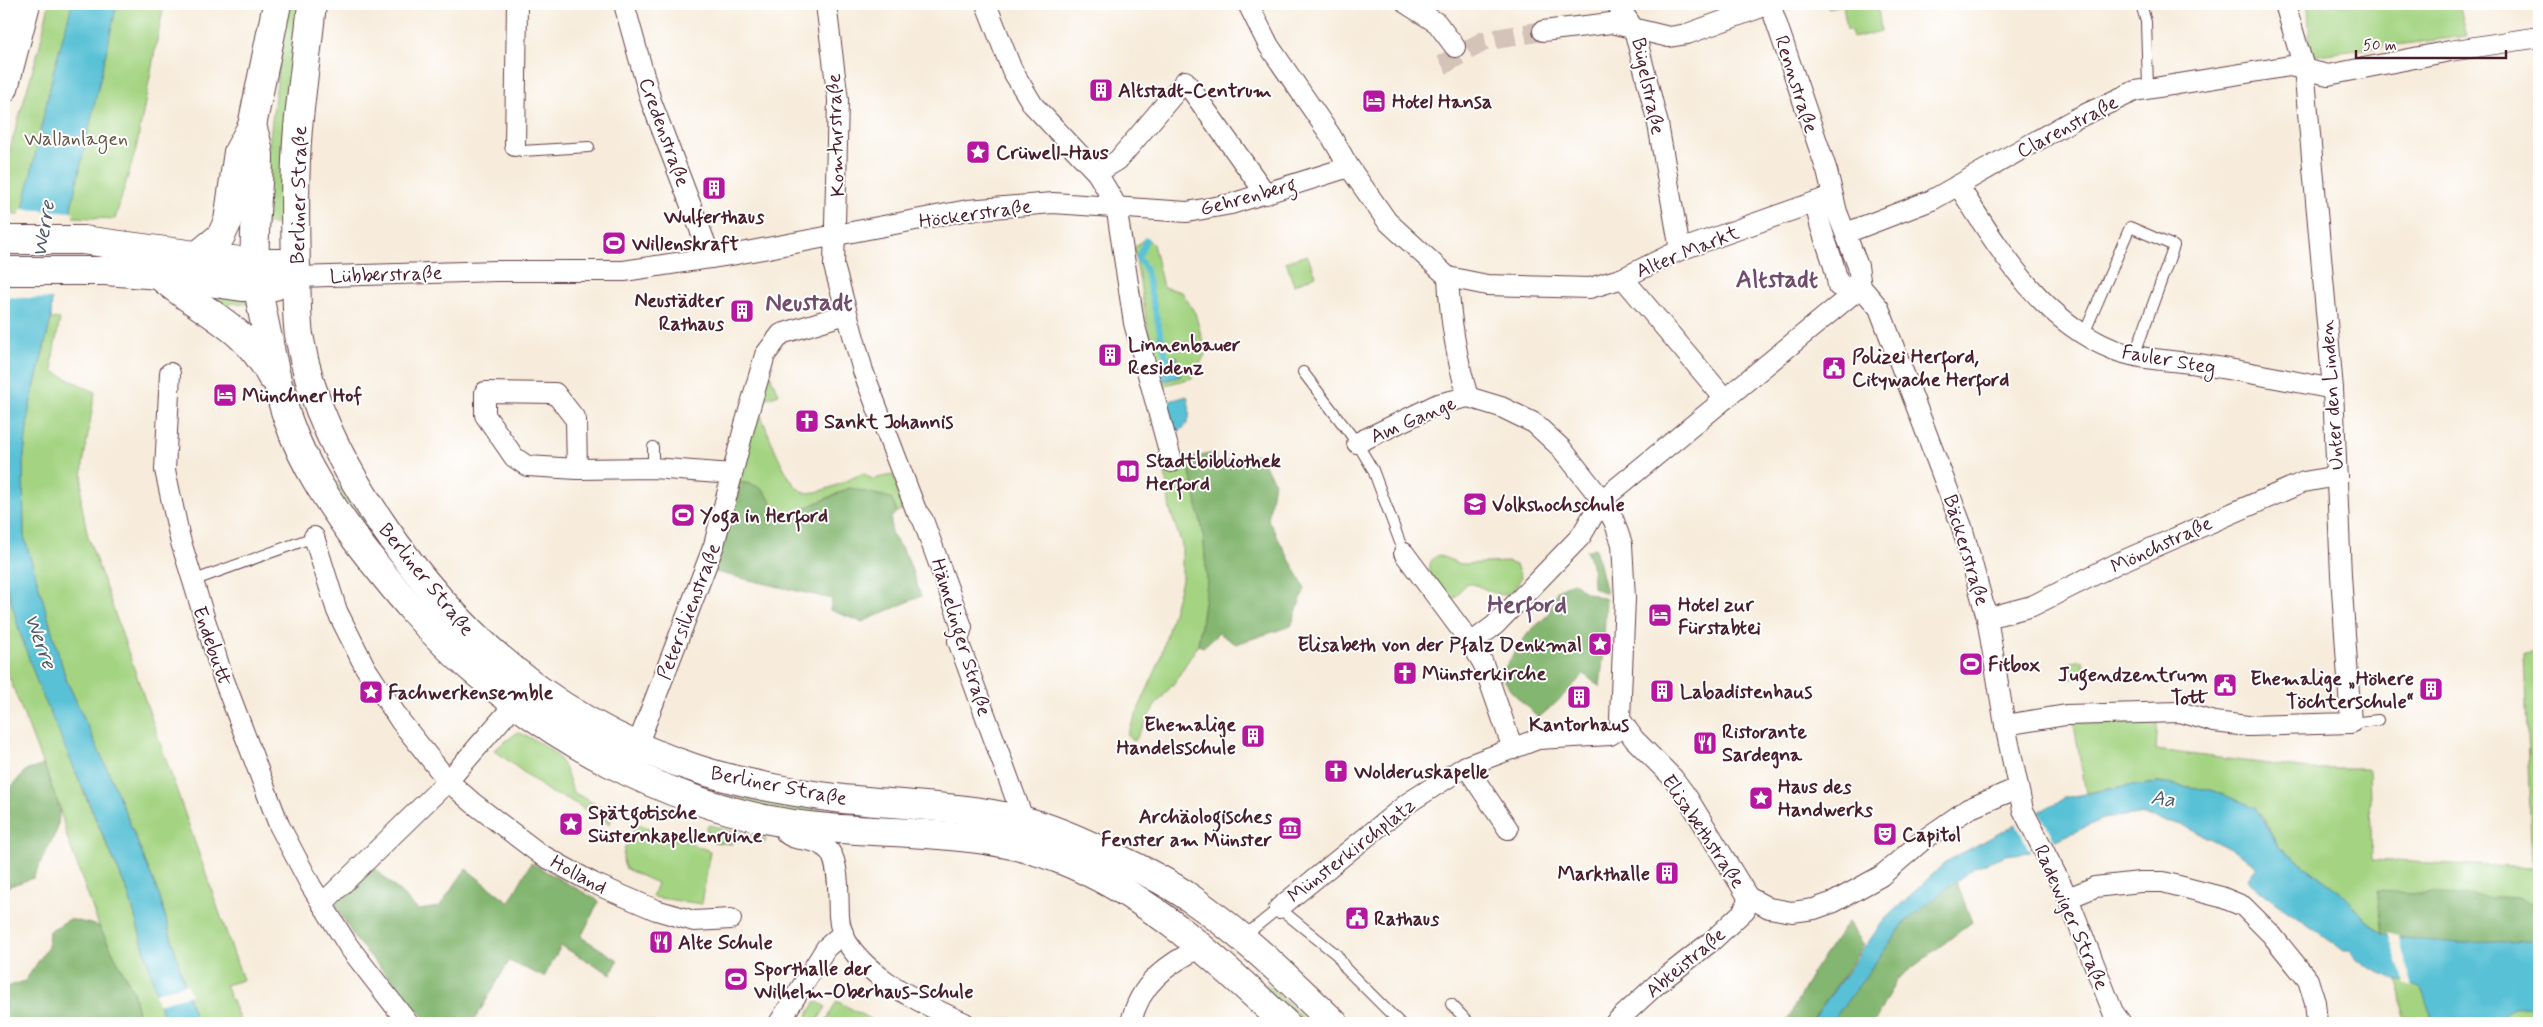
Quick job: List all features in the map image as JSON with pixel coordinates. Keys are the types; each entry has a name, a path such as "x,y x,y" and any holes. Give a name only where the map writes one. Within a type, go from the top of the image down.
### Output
{"main road":[{"path":"4,88 26,4"},
{"name":"Berliner Straße","path":"199,254 221,236 226,226 238,152 252,126 277,4"},
{"name":"Berliner Straße","path":"312,4 298,131 297,277 299,333 309,380 320,416 340,458 406,560 472,636 516,674 567,708 637,746 696,769 797,792 977,812 1024,821 1066,834 1148,873 1189,897 1238,934 1334,1023"},
{"name":"Berliner Straße","path":"252,126 259,152 254,216 257,275 280,392 298,446 314,478 375,564 435,634 471,669 515,704 599,756 643,780 689,798 772,820 831,828 923,832 970,837 1028,850 1069,863 1129,894 1170,921 1202,947 1285,1023"},
{"path":"4,240 83,240 199,254 257,275"},
{"name":"Lübberstraße","path":"4,271 105,271 160,275 215,284 257,275 283,285 297,277"},
{"path":"160,275 183,296 226,322 260,355 280,392"},
{"path":"1202,947 1238,934"}],"street":[{"path":"4,13 6,4"},
{"path":"515,146 517,4"},
{"name":"Credenstraße","path":"624,4 651,101 711,258"},
{"name":"Komturstraße","path":"826,4 838,100 834,266 846,314"},
{"path":"986,4 1012,70 1033,106 1097,173 1116,205 1134,324 1172,462"},
{"path":"1248,4 1268,46 1338,132 1349,167 1388,221 1448,277 1487,285 1590,288 1623,278"},
{"path":"1408,4 1437,23 1455,47"},
{"path":"1616,4 1634,29"},
{"name":"Bügelstraße","path":"1680,250 1658,124 1634,29 1669,37 1687,34 1770,4"},
{"name":"Rennstraße","path":"1770,4 1824,164 1824,199"},
{"name":"Unter den Linden","path":"2285,4 2304,68 2333,389 2351,723"},
{"path":"1543,31 1611,23 1634,29"},
{"name":"Clarenstraße","path":"1846,234 1932,200 2090,112 2148,87 2290,66 2328,75 2450,51 2539,37"},
{"path":"1097,173 1118,160 1185,81 1266,194"},
{"name":"Gehrenberg","path":"1116,205 1150,210 1187,212 1231,204 1349,167"},
{"name":"Fauler Steg","path":"1958,185 2013,270 2050,307 2084,334 2111,349 2134,356 2200,364 2333,389"},
{"path":"1824,199 1846,234 1858,266 1861,287"},
{"path":"1824,199 1817,221 1837,274 1838,286 1861,287"},
{"name":"Alter Markt","path":"1725,399 1623,278 1680,250 1824,199"},
{"name":"Höckerstraße","path":"711,258 968,210 1053,203 1116,205"},
{"name":"Lübberstraße","path":"297,277 497,271 624,271 711,258"},
{"path":"1448,277 1449,312 1458,363 1468,396 1501,407 1534,423 1561,448 1602,500 1614,521 1622,544 1625,598 1619,710 1624,726"},
{"path":"1471,643 1495,625 1581,536 1602,500 1861,287"},
{"name":"Bäckerstraße","path":"1861,287 1876,301 1962,527 1987,618 2023,810"},
{"name":"Petersilienstraße","path":"637,746 714,545 744,428 766,355 781,334 846,314"},
{"name":"Hämelinger Straße","path":"846,314 864,371 916,510 923,520 962,626 958,641 1024,821"},
{"name":"Endebutt","path":"170,373 165,470 180,539 222,675 279,825 322,904 349,947 408,1023"},
{"path":"577,469 576,420 555,393 485,392 486,415 514,457 527,466 577,469 653,468 732,474"},
{"name":"Am Gange","path":"1357,443 1438,404 1468,396"},
{"name":"Mönchstraße","path":"1987,618 2032,606 2120,562 2304,482 2337,476"},
{"name":"Holland","path":"314,537 337,611 365,667 401,722 448,781 473,803 540,854 592,883 656,910 694,921 731,919"},
{"path":"1404,553 1471,643 1483,663 1513,749"},
{"path":"322,904 448,781 515,704"},
{"path":"2006,725 2066,715 2180,712 2214,722 2248,726 2351,723"},
{"name":"Münsterkirchplatz","path":"1279,908 1408,803 1466,766 1538,739 1610,734 1624,726"},
{"name":"Elisabethstraße","path":"1624,726 1673,778 1748,897 1769,908 1792,912 1814,909 1834,902 1881,876 1922,841 1968,809 2018,788"},
{"path":"1466,766 1508,829"},
{"name":"Radewiger Straße","path":"2023,810 2068,898 2112,1020"},
{"path":"772,820 789,836 816,842 824,846 832,855 837,879 839,918 843,933 852,950 880,976 925,1004 966,1023"},
{"path":"2068,898 2095,888 2140,882 2163,882 2221,896 2243,906 2271,934 2308,980 2315,1002 2317,1023"},
{"name":"Abteistraße","path":"1615,1023 1656,985 1713,940 1745,910 1748,897"},
{"path":"779,1023 826,948 843,933"},
{"path":"1132,1023 1140,998 1151,981 1183,956 1202,947"}],"lane":[{"path":"2141,4 2146,22 2148,87"},
{"path":"515,146 521,151 589,147"},
{"path":"2084,334 2130,227 2174,246 2134,356"},
{"name":"Am Gange","path":"1303,372 1357,443"},
{"path":"1357,443 1373,470 1404,553"},
{"path":"653,468 654,447"},
{"path":"192,581 314,537"},
{"path":"2351,723 2378,720"},
{"path":"1279,908 1337,955 1346,969 1400,1023"},
{"name":"Münsterkirchplatz","path":"1238,934 1253,928 1279,908"},
{"path":"1451,1004 1469,1023"}],"green space":[{"name":"Wallanlagen","path":"49,4 164,4 136,149 115,219 14,214 4,190 4,169 40,45"},
{"path":"287,4 300,4 285,107 282,224 263,224 270,136"},
{"path":"1827,4 1867,4 1868,8 1878,7 1881,31 1853,38 1851,30 1847,30 1843,5 1828,8"},
{"path":"2308,4 2459,4 2467,36 2310,56"},
{"path":"1146,237 1153,244 1163,287 1182,292 1195,313 1206,353 1192,378 1161,386 1154,365 1134,248"},
{"path":"1307,255 1316,275 1294,285 1286,262"},
{"path":"206,295 249,298 250,304 231,303 224,310"},
{"path":"51,319 60,319 52,360 54,372 95,392 83,464 81,502 88,537 243,980 225,985 241,1023 196,1023 159,895 109,773 66,679 24,536 23,464 29,409"},
{"path":"773,365 769,373 779,394 758,401 757,405 777,453 790,479 797,488 810,493 834,486 863,473 872,479 893,475 905,508 897,512 891,498 849,488 779,520 769,498 761,489 748,483 738,482 756,404 768,367"},
{"path":"289,378 309,436 333,478 384,546 456,634 420,602 342,501 295,416"},
{"path":"1214,453 1217,463 1258,454 1274,481 1268,520 1305,588 1291,626 1236,644 1219,633 1203,647 1198,645 1207,582 1203,532 1187,459"},
{"path":"1187,459 1203,532 1207,582 1198,645 1174,683 1154,707 1135,741 1127,735 1159,663 1182,580 1182,545 1170,510 1164,464"},
{"path":"738,482 748,483 761,489 769,498 779,520 850,488 891,498 897,512 891,518 891,533 907,557 921,596 862,622 830,610 832,599 715,572 731,517"},
{"path":"1595,548 1606,594 1593,587 1592,563 1586,551"},
{"path":"1438,555 1461,564 1508,562 1516,565 1521,577 1516,587 1510,593 1504,595 1466,583 1454,599 1447,599 1429,570 1431,561"},
{"path":"4,576 20,633 85,795 129,895 165,1023 140,1023 133,991 99,926 67,837 60,809 4,664"},
{"path":"1573,582 1585,592 1606,599 1604,638 1599,638 1596,642 1598,648 1604,649 1600,687 1584,674 1557,702 1538,718 1510,690 1501,673 1528,633 1549,614 1557,590"},
{"path":"2539,651 2539,1023 2404,1023 2401,995 2383,933 2366,920 2344,895 2279,847 2261,814 2211,790 2159,783 2086,793 2073,719 2158,722 2156,750 2309,769 2369,769 2372,860 2532,868 2524,653"},
{"path":"2082,660 2086,676 2071,679 2068,663"},
{"path":"567,721 645,762 697,783 749,798 775,803 854,813 881,814 880,819 838,817 753,806 668,779"},
{"path":"518,732 541,743 555,754 565,768 573,792 611,813 610,824 566,798 551,793 494,750"},
{"path":"44,765 60,809 57,830 33,878 7,887 4,885 4,811 7,792 25,771"},
{"path":"636,823 710,851 702,904 652,897 657,883 626,869 623,857 624,851"},
{"path":"709,825 765,839 766,841 764,843 734,840 732,844 713,842 706,828"},
{"path":"531,863 599,901 581,937 618,960 611,974 561,946 544,977 509,961 473,1023 429,1023 355,939 335,904 374,867 418,910 439,907 466,869 509,902"},
{"path":"1956,881 1972,922 1896,980 1874,1023 1831,1023 1905,922"},
{"path":"2377,891 2520,898 2539,906 2539,941 2441,943 2402,938 2383,933"},
{"path":"70,919 99,926 133,991 140,1023 4,1023 4,988 25,981 48,947 49,931"},
{"path":"1848,922 1864,945 1811,1023 1786,1023 1812,973"},
{"path":"1266,983 1308,1023 1299,1023 1261,988"},
{"path":"816,1001 826,1007 816,1023 803,1023"},
{"path":"837,1001 877,1023 825,1023"}],"water":[{"name":"Werre","path":"72,4 117,4 52,293 51,319 29,409 23,464 24,536 66,679 109,773 159,895 196,1023 165,1023 129,895 38,685 20,633 4,576 4,296 53,73"},
{"path":"1176,356 1181,376 1164,381 1159,360"},
{"path":"1187,396 1189,415 1186,425 1178,432 1171,434 1164,406 1170,401"},
{"name":"Aa","path":"2159,783 2211,790 2255,807 2279,847 2344,895 2366,920 2383,933 2398,938 2459,943 2539,941 2539,1007 2511,1008 2493,1023 2434,1023 2421,988 2382,974 2364,964 2350,951 2344,951 2270,899 2247,880 2257,867 2244,856 2182,825 2146,816 2131,815 2103,819 2030,852 2005,855 1976,867 1905,922 1831,1023 1811,1023 1884,920 1947,861 2065,798 2119,787"}],"pier":[{"path":"21,209 74,212 54,299 4,297 4,285"},
{"path":"2038,809 2056,843 2031,854 2015,821"},
{"path":"2388,932 2398,935 2413,987 2404,984"},
{"path":"187,984 191,995 158,1004 155,993"}],"waterway":[{"path":"1146,240 1138,258 1145,267 1166,358"}],"tunnel":[{"path":"1442,65 1484,41 1543,31"}],"place":[{"name":"Altstadt-Centrum","path":"1101,90"},
{"name":"Hotel Hansa","path":"1374,101"},
{"name":"Crüwell-Haus","path":"978,152"},
{"name":"Wulferthaus","path":"714,188"},
{"name":"Willenskraft","path":"614,243"},
{"name":"Neustädter Rathaus","path":"742,311"},
{"name":"Linnenbauer Residenz","path":"1110,355"},
{"name":"Polizei Herford, Citywache Herford","path":"1834,368"},
{"name":"Münchner Hof","path":"225,395"},
{"name":"Sankt Johannis","path":"807,421"},
{"name":"Stadtbibliothek Herford","path":"1128,471"},
{"name":"Volkshochschule","path":"1475,504"},
{"name":"Yoga in Herford","path":"683,515"},
{"name":"Hotel zur Fürstabtei","path":"1660,615"},
{"name":"Elisabeth von der Pfalz Denkmal","path":"1600,644"},
{"name":"Fitbox","path":"1971,664"},
{"name":"Münsterkirche","path":"1405,673"},
{"name":"Jugendzentrum Tott","path":"2225,685"},
{"name":"Ehemalige „Höhere Töchterschule“","path":"2431,689"},
{"name":"Labadistenhaus","path":"1662,691"},
{"name":"Fachwerkensemble","path":"371,692"},
{"name":"Kantorhaus","path":"1579,697"},
{"name":"Ehemalige Handelsschule","path":"1253,736"},
{"name":"Ristorante Sardegna","path":"1705,743"},
{"name":"Wolderuskapelle","path":"1336,771"},
{"name":"Haus des Handwerks","path":"1761,798"},
{"name":"Spätgotische Süsternkapellenruine","path":"571,824"},
{"name":"Archäologisches Fenster am Münster","path":"1290,828"},
{"name":"Capitol","path":"1885,834"},
{"name":"Markthalle","path":"1667,873"},
{"name":"Rathaus","path":"1357,918"},
{"name":"Alte Schule","path":"661,942"},
{"name":"Sporthalle der Wilhelm-Oberhaus-Schule","path":"736,979"}],"district":[{"name":"Altstadt","path":"1777,278"},
{"name":"Neustadt","path":"809,301"},
{"name":"Herford","path":"1527,603"}]}
